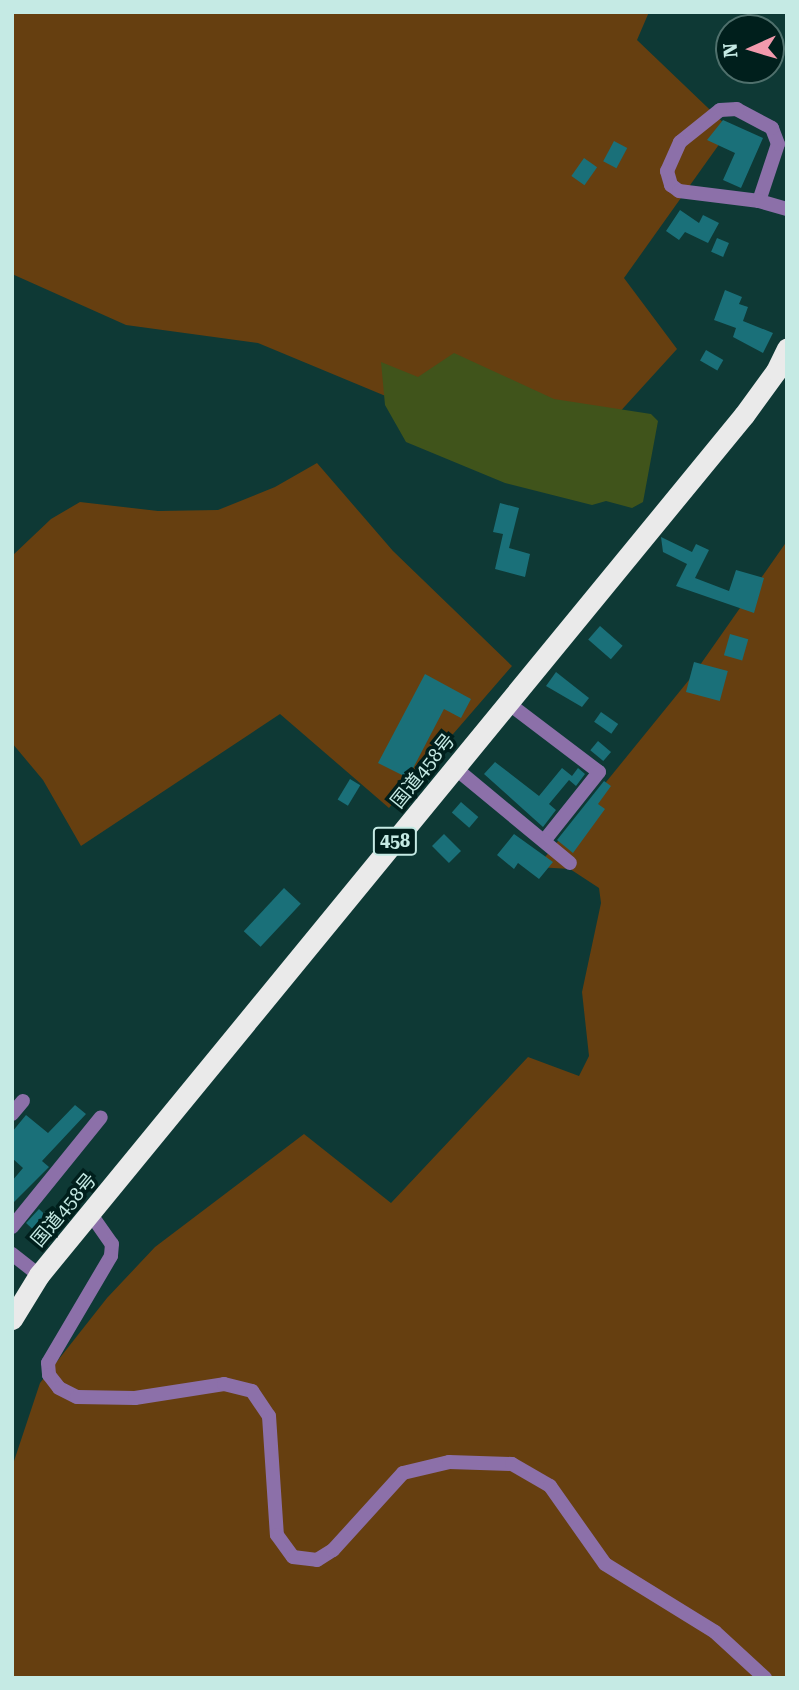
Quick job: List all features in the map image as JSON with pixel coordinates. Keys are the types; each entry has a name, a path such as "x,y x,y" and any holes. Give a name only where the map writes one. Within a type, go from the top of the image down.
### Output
{"highway":[{"name":"国道458号","path":"12,1319 39,1275 784,364"}],"street":[{"path":"759,201 778,144 772,128 737,109 720,110 680,142 667,171 671,185 679,191 759,201 787,209"},
{"path":"508,702 599,772 544,841"},
{"path":"455,768 570,863"},
{"path":"12,1114 23,1101"},
{"path":"12,1227 101,1117"},
{"path":"90,1213 112,1244 111,1256 48,1363 49,1375 59,1388 77,1397 135,1398 224,1384 252,1391 269,1416 277,1535 293,1557 317,1560 333,1550 403,1473 449,1462 512,1464 550,1486 605,1564 715,1632 765,1678"},
{"path":"12,1254 39,1275"}],"shaded area":[{"path":"12,12 649,12 637,40 730,129 624,278 677,349 566,471 258,343 126,325 12,274"},
{"path":"454,353 554,399 651,414 658,421 643,502 632,508 606,501 592,505 505,483 406,442 385,405 381,362 418,377"},
{"path":"317,463 393,551 512,666 389,808 280,714 81,846 43,780 12,743 12,556 51,519 80,502 158,511 218,510 275,487"},
{"path":"787,541 787,1678 12,1678 12,1467 40,1383 107,1298 155,1247 304,1134 391,1203 528,1057 579,1076 589,1056 582,992 601,903 599,888 570,869 537,867 693,675"}],"building":[{"path":"723,120 763,138 741,188 723,180 735,153 707,140"},
{"path":"614,141 627,148 616,168 603,161"},
{"path":"584,158 597,167 584,185 571,176"},
{"path":"680,210 699,223 703,215 719,223 708,243 685,232 679,240 666,231"},
{"path":"717,238 729,243 723,257 711,252"},
{"path":"725,290 742,297 739,304 748,307 743,321 773,333 763,353 733,337 736,328 714,320"},
{"path":"706,350 723,360 717,370 700,360"},
{"path":"500,503 519,508 509,548 530,554 525,577 495,569 503,534 493,532"},
{"path":"661,537 692,552 696,544 709,550 695,578 729,591 736,570 764,578 754,613 676,586 687,564 663,552"},
{"path":"600,626 623,646 611,659 588,640"},
{"path":"730,634 748,639 742,660 724,655"},
{"path":"694,662 728,671 720,701 686,692"},
{"path":"556,672 589,698 582,707 546,686"},
{"path":"425,674 471,699 461,718 444,709 408,778 378,763"},
{"path":"601,712 618,724 611,734 594,722"},
{"path":"598,741 611,752 603,761 590,750"},
{"path":"495,762 539,796 562,768 572,776 578,768 585,774 576,786 569,780 549,804 556,810 543,827 484,774"},
{"path":"350,779 360,785 348,806 338,800"},
{"path":"604,781 611,786 598,804 605,809 573,853 557,840"},
{"path":"461,802 478,817 469,828 452,813"},
{"path":"444,834 461,851 449,863 432,846"},
{"path":"514,834 553,862 539,879 518,863 514,869 497,855"},
{"path":"284,888 301,904 261,947 244,931"},
{"path":"75,1105 86,1114 42,1161 49,1167 12,1204 12,1181 23,1168 12,1158 12,1132 26,1115 48,1133"},
{"path":"39,1209 56,1225 43,1239 26,1223"}]}
